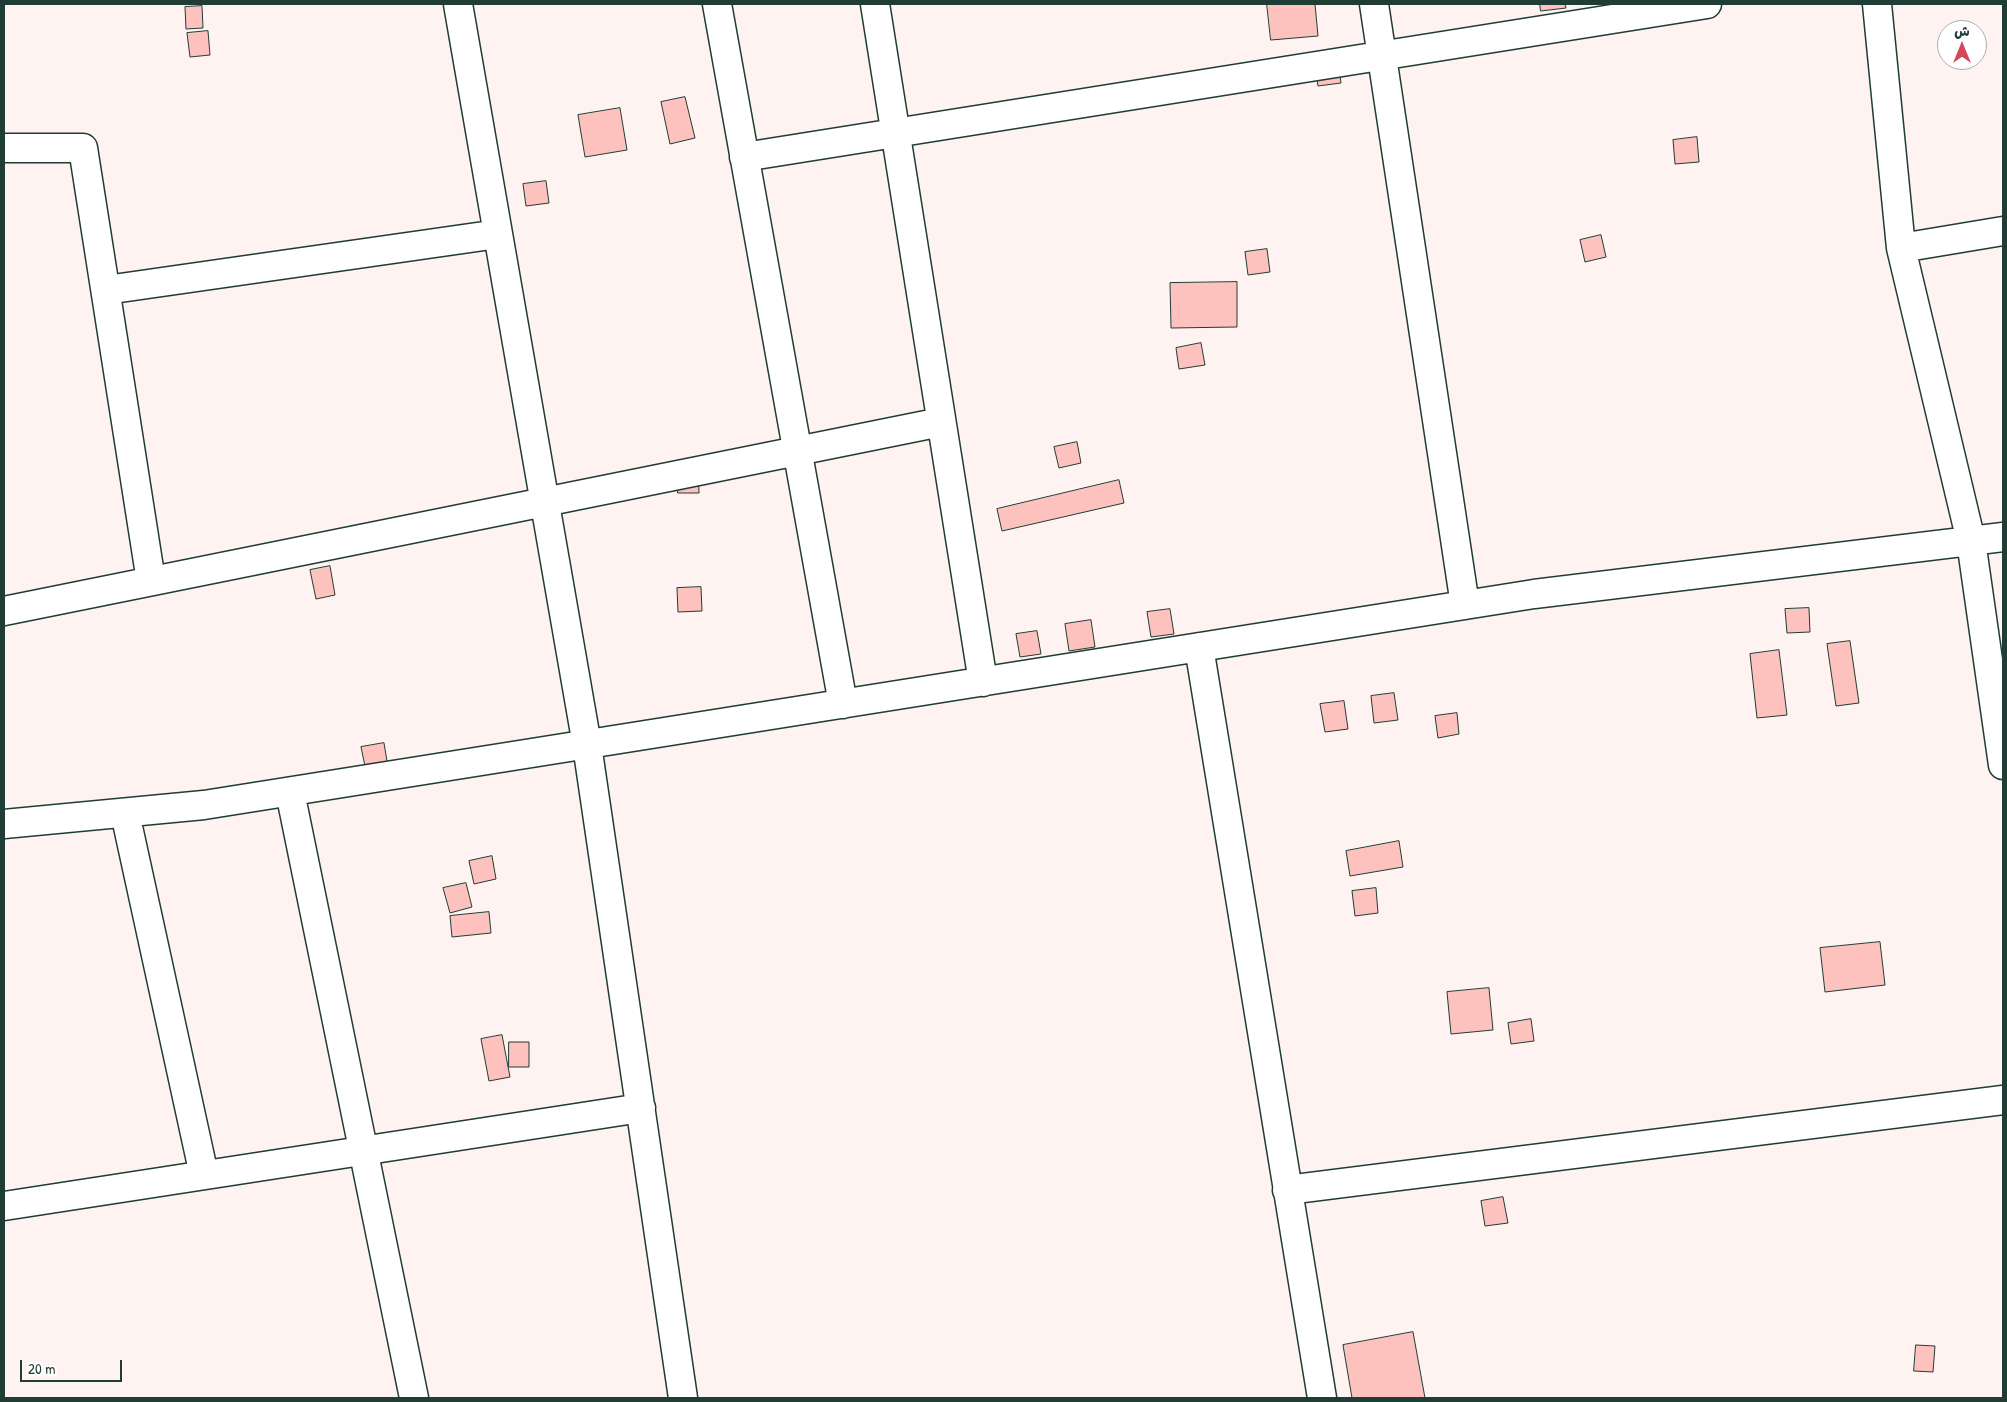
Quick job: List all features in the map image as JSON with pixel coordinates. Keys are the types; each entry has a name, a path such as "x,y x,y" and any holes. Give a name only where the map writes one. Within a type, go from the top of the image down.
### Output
{"street":[{"path":"458,4 587,745 683,1398"},
{"path":"717,4 843,704"},
{"path":"875,4 983,682"},
{"path":"1374,4 1465,605"},
{"path":"744,157 1707,4"},
{"path":"1877,4 1901,248 1971,541 2003,765"},
{"path":"4,148 83,148 152,581"},
{"path":"1901,248 2003,231"},
{"path":"106,290 498,234"},
{"path":"4,611 942,422"},
{"path":"4,824 204,805 1534,594 2003,537"},
{"path":"1199,647 1322,1398"},
{"path":"290,792 414,1398"},
{"path":"125,813 204,1175"},
{"path":"1288,1190 2003,1100"},
{"path":"4,1206 641,1108"}],"building":[{"path":"1267,4 1315,4 1318,36 1271,40"},
{"path":"1540,4 1565,4 1566,8 1541,11"},
{"path":"202,6 203,28 186,29 185,7"},
{"path":"208,31 210,55 190,57 187,33"},
{"path":"1338,60 1341,83 1318,86 1314,63"},
{"path":"685,97 695,138 670,144 661,102"},
{"path":"620,108 627,150 585,157 578,115"},
{"path":"1697,137 1699,162 1675,164 1673,140"},
{"path":"546,181 549,203 526,206 523,184"},
{"path":"1601,235 1606,257 1585,262 1580,240"},
{"path":"1267,249 1270,272 1248,275 1245,252"},
{"path":"1237,282 1237,327 1171,328 1170,283"},
{"path":"1201,343 1205,365 1179,369 1176,348"},
{"path":"1077,442 1081,463 1059,468 1054,447"},
{"path":"676,461 698,461 699,493 678,493"},
{"path":"1119,480 1124,503 1002,531 997,509"},
{"path":"330,566 335,595 316,599 310,570"},
{"path":"701,587 702,611 678,612 677,588"},
{"path":"1809,608 1810,632 1787,633 1785,609"},
{"path":"1170,609 1174,634 1151,637 1147,612"},
{"path":"1091,620 1095,647 1069,651 1065,624"},
{"path":"1037,631 1041,654 1020,657 1016,634"},
{"path":"1850,641 1859,703 1836,706 1827,644"},
{"path":"1779,650 1787,715 1757,718 1750,654"},
{"path":"1394,693 1398,720 1374,723 1371,696"},
{"path":"1344,701 1348,729 1325,732 1320,704"},
{"path":"1457,713 1459,734 1438,738 1435,716"},
{"path":"384,743 388,767 366,771 361,747"},
{"path":"1399,841 1403,867 1350,876 1346,851"},
{"path":"492,856 496,879 474,884 469,861"},
{"path":"466,883 472,907 450,913 443,888"},
{"path":"1376,888 1378,913 1355,916 1352,891"},
{"path":"489,912 491,933 452,937 450,916"},
{"path":"1880,942 1885,985 1825,992 1820,948"},
{"path":"1489,988 1493,1030 1451,1034 1447,992"},
{"path":"1531,1019 1534,1041 1511,1044 1508,1023"},
{"path":"502,1035 510,1077 489,1081 481,1039"},
{"path":"509,1042 529,1042 529,1067 509,1067"},
{"path":"1503,1197 1508,1223 1485,1226 1481,1201"},
{"path":"1413,1332 1425,1398 1352,1398 1343,1345"},
{"path":"1916,1345 1935,1346 1933,1372 1914,1371"}]}
